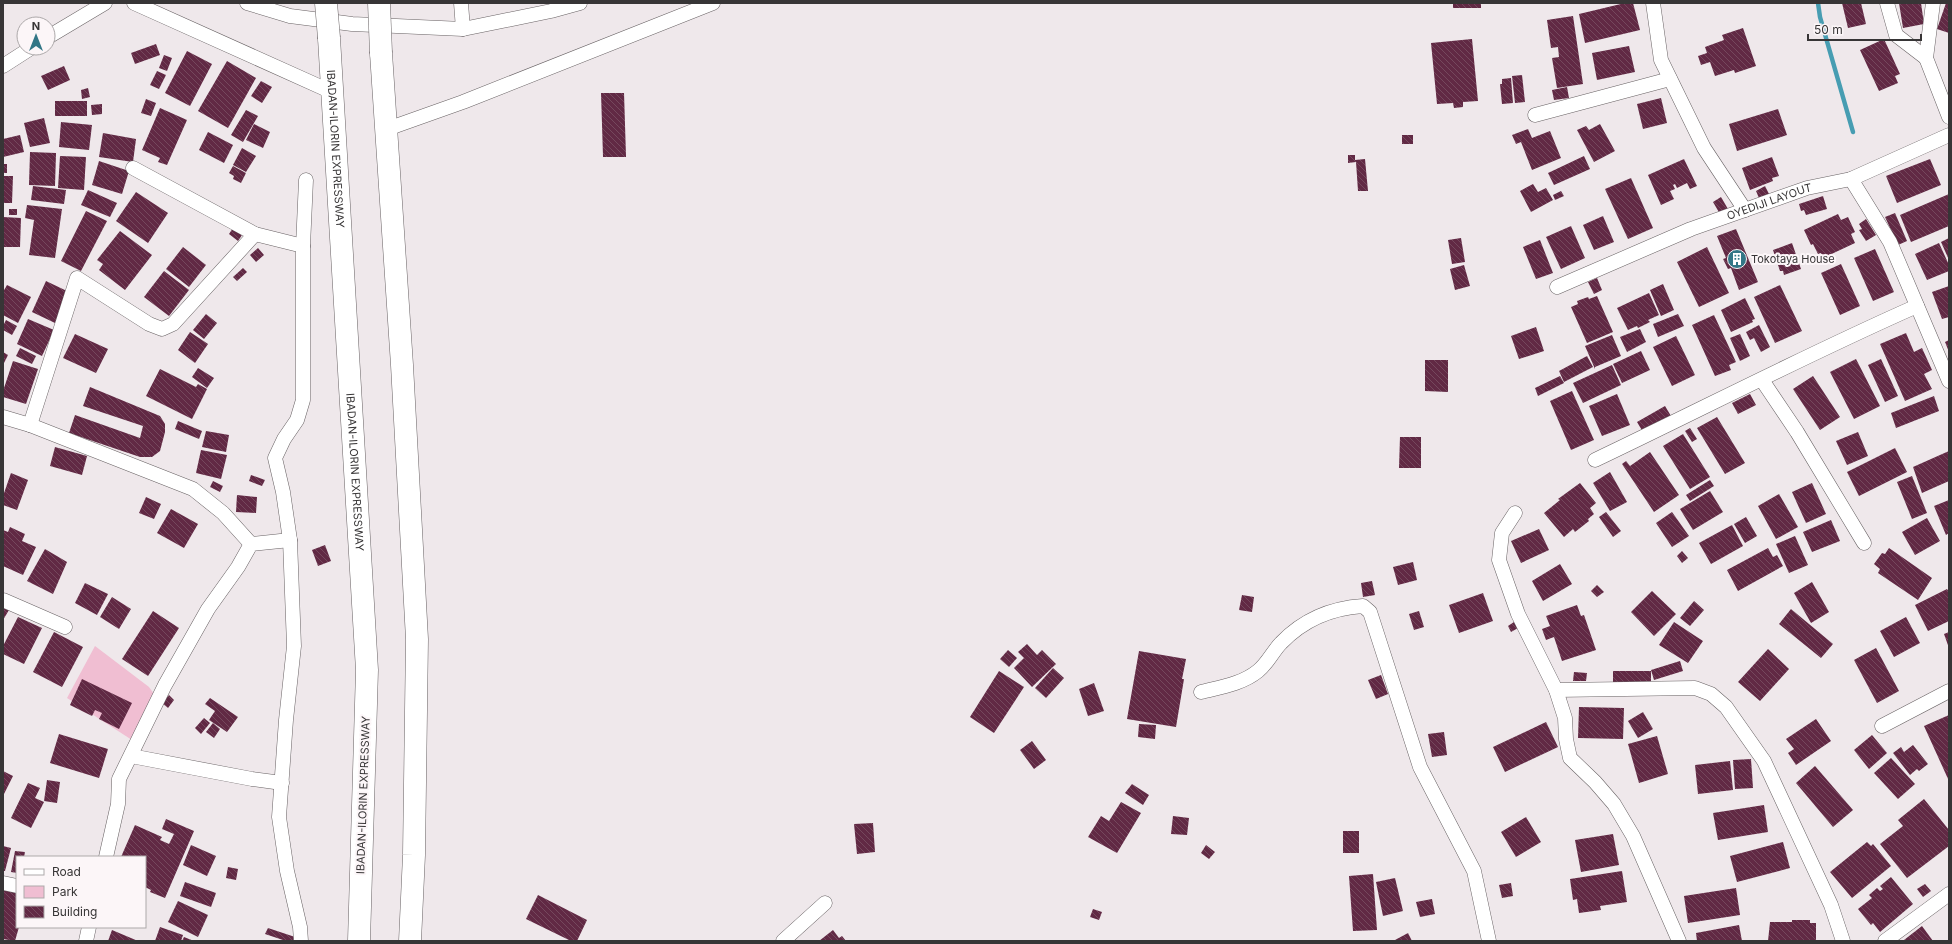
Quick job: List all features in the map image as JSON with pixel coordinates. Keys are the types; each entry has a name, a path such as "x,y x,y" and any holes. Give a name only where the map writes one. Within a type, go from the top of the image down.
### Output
{"highway":[{"name":"IBADAN-ILORIN EXPRESSWAY","path":"326,3 367,670 359,941"},
{"path":"379,3 417,639 414,848 410,941"}],"street":[{"path":"56,32 105,3"},
{"path":"134,3 332,92"},
{"path":"247,3 290,16 352,24 463,29 551,11 580,3"},
{"path":"461,3 463,29"},
{"path":"386,128 462,102 713,3"},
{"path":"1653,3 1661,60 1704,148 1745,210"},
{"path":"1887,3 1896,35 1926,58"},
{"path":"1933,3 1926,58 1949,117"},
{"path":"3,66 19,56"},
{"path":"1535,114 1670,79"},
{"name":"OYEDIJI LAYOUT","path":"1557,287 1691,229 1807,188 1851,179 1949,135"},
{"path":"133,168 255,234 303,246"},
{"path":"1851,179 1890,242 1949,381"},
{"path":"301,941 300,927 287,871 279,817 294,646 290,540 283,492 275,458 284,439 297,420 303,400 303,246 306,180"},
{"path":"30,425 77,278 149,324 162,329 173,324 255,234"},
{"path":"1595,460 1762,380 1840,340 1917,306"},
{"path":"1762,380 1797,432 1864,543"},
{"path":"3,417 30,425 193,489 223,513 251,544"},
{"path":"1515,513 1502,533 1499,560 1518,614 1556,690 1564,718 1570,758 1595,782 1614,804 1633,836 1679,941"},
{"path":"251,544 290,540"},
{"path":"106,856 118,804 119,779 165,685 208,609 238,567 251,544"},
{"path":"3,600 65,627"},
{"path":"1201,692 1237,683 1257,672 1269,660 1281,643 1308,620 1349,607 1363,606 1370,612 1420,767 1474,871 1489,941"},
{"path":"1556,690 1695,688 1711,694 1726,707 1764,761 1831,905 1843,941"},
{"path":"1882,726 1949,691"},
{"path":"131,756 252,779 282,783"},
{"path":"3,883 16,886"},
{"path":"1885,941 1949,894"},
{"path":"783,941 825,903"},
{"path":"86,941 90,928"}],"green space":[{"path":"95,646 149,687 154,694 132,740 67,698"}],"building":[{"path":"1453,3 1481,3 1481,8 1453,8"},
{"path":"1625,3 1633,3 1640,30 1585,43 1579,14"},
{"path":"1842,3 1861,3 1866,24 1848,28"},
{"path":"1899,3 1921,3 1924,24 1903,28"},
{"path":"1946,3 1949,3 1949,33 1937,29"},
{"path":"1573,16 1583,84 1557,88 1552,58 1559,57 1558,47 1551,48 1547,20"},
{"path":"1743,28 1756,66 1735,73 1734,70 1715,76 1710,62 1701,65 1698,56 1707,53 1705,47 1724,40 1722,35"},
{"path":"1472,39 1478,101 1463,102 1463,107 1454,108 1453,103 1437,104 1431,43"},
{"path":"1884,39 1900,74 1895,76 1898,83 1879,91 1860,50"},
{"path":"156,44 160,55 135,64 131,53"},
{"path":"1629,46 1635,72 1597,80 1592,53"},
{"path":"187,51 212,64 190,106 165,93"},
{"path":"164,55 172,58 167,71 159,68"},
{"path":"227,61 256,78 228,128 198,111"},
{"path":"64,66 70,80 48,90 41,76"},
{"path":"157,71 166,75 159,89 150,85"},
{"path":"1522,75 1525,102 1515,103 1512,76"},
{"path":"1511,78 1513,103 1502,104 1500,84 1502,84 1502,79"},
{"path":"261,81 272,87 262,103 251,96"},
{"path":"1567,87 1569,98 1554,100 1552,90"},
{"path":"88,88 90,97 82,99 81,90"},
{"path":"601,93 624,93 626,157 603,157"},
{"path":"1661,98 1667,123 1643,129 1637,104"},
{"path":"146,99 156,103 151,116 141,113"},
{"path":"55,101 87,101 87,116 55,116"},
{"path":"102,104 102,114 92,115 91,105"},
{"path":"160,108 187,120 167,165 158,162 160,158 142,150"},
{"path":"1778,109 1787,135 1737,151 1729,124"},
{"path":"246,110 258,116 243,142 231,135"},
{"path":"44,118 50,143 30,147 24,123"},
{"path":"61,122 92,125 89,150 59,147"},
{"path":"254,124 270,132 263,148 246,140"},
{"path":"1600,124 1615,151 1594,162 1577,130 1586,126 1589,130"},
{"path":"1528,129 1532,138 1550,131 1561,158 1532,170 1521,142 1516,144 1512,135"},
{"path":"208,132 233,145 224,163 199,150"},
{"path":"103,133 136,139 133,162 99,157"},
{"path":"20,135 24,152 3,157 3,139"},
{"path":"1402,135 1413,135 1413,144 1402,144"},
{"path":"242,148 256,156 246,172 233,165"},
{"path":"30,152 56,153 55,186 29,185"},
{"path":"1348,155 1355,155 1355,160 1365,159 1368,191 1358,191 1356,162 1348,163"},
{"path":"60,156 86,157 84,190 58,188"},
{"path":"1584,156 1590,169 1554,185 1548,173"},
{"path":"1772,157 1779,176 1772,178 1773,181 1750,190 1742,168"},
{"path":"1684,159 1697,186 1690,189 1687,183 1677,188 1675,184 1673,185 1675,189 1670,191 1674,199 1661,205 1648,175"},
{"path":"1930,159 1941,185 1897,203 1886,176"},
{"path":"99,161 129,171 122,194 92,185"},
{"path":"3,164 7,164 7,173 3,173"},
{"path":"233,166 246,173 241,183 233,179 234,176 229,173"},
{"path":"3,176 13,176 12,203 3,203"},
{"path":"1631,178 1653,228 1628,239 1605,189"},
{"path":"1533,184 1538,192 1546,188 1553,200 1531,212 1520,191"},
{"path":"33,186 66,190 64,204 31,200"},
{"path":"1765,186 1769,194 1759,198 1756,191"},
{"path":"88,190 117,203 110,217 81,205"},
{"path":"1561,191 1564,196 1555,200 1553,195"},
{"path":"136,192 168,213 148,243 116,221"},
{"path":"1949,194 1949,226 1911,242 1900,215"},
{"path":"1823,196 1827,209 1806,215 1804,210 1801,211 1799,204"},
{"path":"1721,197 1728,209 1720,214 1713,202"},
{"path":"27,205 62,209 55,258 29,255 34,220 25,218"},
{"path":"9,209 17,209 17,215 9,215"},
{"path":"86,211 107,221 81,271 61,261"},
{"path":"1895,213 1907,241 1898,245 1885,217"},
{"path":"1838,214 1841,220 1848,217 1855,232 1851,234 1855,243 1823,258 1821,253 1818,254 1813,244 1811,245 1804,230"},
{"path":"1603,216 1614,242 1594,250 1583,225"},
{"path":"3,217 21,218 20,247 3,247"},
{"path":"1866,219 1876,235 1866,241 1859,230 1862,229 1859,224"},
{"path":"1571,226 1585,258 1561,269 1546,237"},
{"path":"233,228 242,235 238,241 229,234"},
{"name":"Tokotaya House","path":"1736,229 1758,282 1739,290 1731,268 1728,269 1723,259 1726,258 1717,236"},
{"path":"120,231 152,255 125,290 99,270 103,264 97,260"},
{"path":"1461,238 1465,262 1452,264 1448,240"},
{"path":"1949,238 1949,260 1941,242"},
{"path":"1540,240 1553,273 1536,279 1523,247"},
{"path":"1792,243 1801,269 1784,275 1783,271 1780,271 1773,250"},
{"path":"1939,243 1949,265 1949,271 1927,280 1915,254"},
{"path":"183,247 206,265 189,287 166,269"},
{"path":"1707,247 1729,293 1699,307 1677,262"},
{"path":"258,248 264,255 256,262 250,255"},
{"path":"1875,249 1894,292 1873,301 1854,258"},
{"path":"1841,264 1860,306 1840,315 1821,273"},
{"path":"1464,265 1470,286 1455,290 1450,269"},
{"path":"243,268 247,272 237,281 233,277"},
{"path":"164,271 189,290 169,316 144,297"},
{"path":"1597,278 1602,290 1594,294 1588,282"},
{"path":"46,281 69,292 55,323 32,312"},
{"path":"1663,284 1674,310 1661,316 1650,290"},
{"path":"7,285 31,297 18,323 3,315 3,292"},
{"path":"1780,285 1802,331 1775,343 1754,297"},
{"path":"1949,286 1949,317 1942,319 1932,292"},
{"path":"1649,293 1659,315 1648,320 1650,322 1638,328 1637,326 1628,330 1617,308"},
{"path":"1597,296 1613,332 1587,343 1571,307 1578,304 1577,301 1588,297 1589,299"},
{"path":"1745,298 1755,319 1752,320 1753,322 1731,332 1721,310"},
{"path":"206,314 217,323 204,339 193,330"},
{"path":"1678,314 1684,326 1658,337 1653,324"},
{"path":"1714,315 1736,362 1729,365 1731,370 1715,376 1692,325"},
{"path":"28,319 54,330 42,356 17,344"},
{"path":"6,320 17,326 12,335 3,330"},
{"path":"1759,325 1770,347 1761,352 1754,338 1750,340 1746,332"},
{"path":"1536,327 1544,351 1519,359 1511,336"},
{"path":"1640,329 1646,342 1627,352 1620,337"},
{"path":"190,332 208,344 195,363 178,350"},
{"path":"1906,333 1914,352 1922,348 1932,370 1924,374 1932,389 1905,401 1880,344"},
{"path":"75,334 108,349 96,373 63,358"},
{"path":"1740,334 1750,356 1740,361 1730,338"},
{"path":"1612,335 1621,356 1595,367 1595,369 1585,346"},
{"path":"1676,336 1695,375 1672,386 1653,347"},
{"path":"1949,340 1949,352 1945,342"},
{"path":"20,348 36,356 32,364 16,356"},
{"path":"1641,351 1650,370 1622,383 1613,364"},
{"path":"3,352 8,355 3,365"},
{"path":"1587,356 1593,367 1564,382 1559,371"},
{"path":"1856,359 1880,406 1854,419 1830,372"},
{"path":"1881,359 1898,396 1885,402 1868,365"},
{"path":"1425,360 1448,360 1448,392 1425,391"},
{"path":"13,361 38,369 26,404 3,397 3,391"},
{"path":"1612,365 1621,385 1583,403 1573,383"},
{"path":"198,368 214,378 207,388 192,377"},
{"path":"160,369 196,387 198,384 207,389 192,419 146,396"},
{"path":"1560,376 1564,383 1538,396 1535,388"},
{"path":"1813,376 1840,417 1820,430 1793,389"},
{"path":"90,387 160,416 165,424 165,432 160,451 152,457 140,457 69,433 75,415 140,438 143,426 83,406"},
{"path":"1572,391 1594,440 1571,450 1550,401"},
{"path":"1617,394 1630,425 1602,436 1589,406"},
{"path":"1750,394 1756,405 1738,414 1732,403"},
{"path":"1934,396 1939,411 1896,428 1891,413"},
{"path":"1665,406 1671,416 1643,432 1637,422"},
{"path":"1717,417 1745,463 1725,474 1697,428"},
{"path":"178,421 202,431 199,439 175,429"},
{"path":"1690,428 1697,439 1692,442 1685,431"},
{"path":"206,431 229,435 226,452 202,447"},
{"path":"1858,432 1868,456 1847,465 1836,441"},
{"path":"1683,434 1710,477 1690,489 1663,446"},
{"path":"1400,437 1421,437 1421,468 1399,468"},
{"path":"55,447 87,456 82,475 50,466"},
{"path":"1895,448 1907,472 1859,496 1847,472"},
{"path":"201,450 227,455 221,479 196,473"},
{"path":"1949,451 1949,481 1922,493 1913,467"},
{"path":"1650,452 1679,495 1654,512 1622,464 1626,461 1630,466"},
{"path":"1610,472 1627,502 1610,511 1593,483"},
{"path":"11,473 28,480 17,510 3,505 3,496"},
{"path":"251,475 265,480 262,486 249,481"},
{"path":"1912,476 1927,513 1912,519 1897,482"},
{"path":"1710,480 1714,486 1690,501 1686,495"},
{"path":"213,481 223,486 220,492 210,487"},
{"path":"1580,483 1596,503 1590,508 1594,514 1588,519 1589,521 1575,532 1573,529 1564,537 1544,513 1560,500 1558,499"},
{"path":"1812,483 1826,514 1806,523 1792,492"},
{"path":"1710,491 1723,512 1693,530 1680,509"},
{"path":"1779,494 1798,527 1776,539 1758,506"},
{"path":"237,495 257,497 256,513 236,512"},
{"path":"146,497 161,504 154,519 139,513"},
{"path":"1949,500 1949,533 1946,535 1934,506"},
{"path":"171,509 198,524 184,548 157,533"},
{"path":"1606,512 1621,531 1613,537 1599,517"},
{"path":"1672,512 1689,536 1672,547 1656,523"},
{"path":"1746,517 1757,536 1745,543 1734,524"},
{"path":"1927,518 1940,541 1915,555 1902,532"},
{"path":"1831,520 1840,541 1812,552 1803,532"},
{"path":"1732,525 1743,546 1711,564 1699,543"},
{"path":"10,527 25,534 22,541 36,547 23,575 3,566 3,530 8,532"},
{"path":"1539,529 1549,550 1521,563 1511,541"},
{"path":"1795,536 1808,565 1789,573 1776,544"},
{"path":"325,545 331,561 318,566 312,550"},
{"path":"1768,548 1773,557 1777,555 1783,566 1738,591 1727,570"},
{"path":"1889,548 1932,578 1918,600 1878,573 1880,569 1874,564 1882,553 1885,554"},
{"path":"45,549 67,562 53,594 27,581"},
{"path":"1682,551 1688,558 1682,563 1677,556"},
{"path":"1413,562 1417,580 1398,585 1393,567"},
{"path":"1560,564 1572,584 1543,601 1532,581"},
{"path":"1372,581 1375,595 1363,597 1361,583"},
{"path":"1812,582 1829,612 1811,623 1794,593"},
{"path":"85,583 108,594 97,615 75,603"},
{"path":"1597,585 1604,592 1597,597 1591,591"},
{"path":"1947,589 1949,592 1949,621 1928,631 1915,605"},
{"path":"1652,591 1676,614 1654,636 1631,612"},
{"path":"1483,593 1493,621 1459,633 1449,605"},
{"path":"1242,595 1254,597 1252,612 1239,610"},
{"path":"112,597 131,609 119,629 100,617"},
{"path":"1694,601 1704,610 1690,626 1680,618"},
{"path":"1577,605 1581,616 1584,615 1596,650 1562,661 1554,637 1546,640 1542,629 1550,626 1546,616"},
{"path":"3,607 9,610 3,620"},
{"path":"1791,609 1833,644 1821,658 1779,624"},
{"path":"153,611 179,628 148,676 122,659"},
{"path":"1419,611 1424,627 1414,630 1409,614"},
{"path":"18,617 42,628 24,664 3,654 3,646"},
{"path":"1906,617 1920,643 1894,657 1880,631"},
{"path":"1514,622 1518,628 1511,632 1508,626"},
{"path":"1674,622 1703,641 1688,663 1659,645"},
{"path":"54,632 83,647 62,687 33,672"},
{"path":"1949,632 1949,648 1944,634"},
{"path":"1027,644 1037,655 1042,650 1056,664 1032,687 1014,668 1024,658 1018,652"},
{"path":"1876,648 1899,691 1877,703 1854,660"},
{"path":"1768,649 1789,669 1760,701 1738,682"},
{"path":"1008,650 1017,658 1009,667 1000,659"},
{"path":"1139,651 1186,659 1176,727 1127,719"},
{"path":"1680,661 1683,671 1654,680 1651,670"},
{"path":"1053,668 1064,678 1046,698 1035,688"},
{"path":"999,671 1024,687 994,733 970,717"},
{"path":"1613,671 1651,671 1651,682 1613,682"},
{"path":"1574,672 1587,673 1586,681 1573,681"},
{"path":"1381,675 1388,694 1376,699 1368,680"},
{"path":"82,679 132,703 119,729 99,719 102,713 95,710 92,716 70,705"},
{"path":"1094,683 1104,711 1088,716 1079,689"},
{"path":"169,695 174,700 168,708 162,703"},
{"path":"210,698 238,717 227,732 209,720 215,711 205,704"},
{"path":"1579,707 1624,708 1623,739 1578,738"},
{"path":"1643,712 1653,729 1638,738 1628,721"},
{"path":"1949,715 1949,781 1924,726"},
{"path":"204,718 210,723 201,734 195,728"},
{"path":"1816,719 1831,741 1796,765 1788,753 1794,749 1786,739"},
{"path":"1546,722 1558,747 1505,772 1493,747"},
{"path":"213,723 220,729 214,738 206,732"},
{"path":"1139,724 1156,725 1155,739 1138,737"},
{"path":"1444,732 1447,755 1432,757 1428,734"},
{"path":"59,734 108,749 99,778 50,763"},
{"path":"1872,735 1887,753 1869,769 1854,750"},
{"path":"1657,736 1668,774 1639,783 1628,744"},
{"path":"1032,741 1046,760 1034,769 1020,750"},
{"path":"1913,745 1928,764 1919,771 1917,769 1910,775 1893,753 1901,747 1904,752"},
{"path":"1891,758 1915,784 1898,799 1874,773"},
{"path":"1751,759 1753,788 1735,789 1733,760"},
{"path":"1730,761 1733,790 1698,794 1695,765"},
{"path":"1815,766 1853,810 1833,827 1796,783"},
{"path":"3,771 13,776 3,796"},
{"path":"47,780 60,782 57,803 44,801"},
{"path":"28,783 40,788 35,798 44,802 31,828 11,818"},
{"path":"1132,784 1149,795 1143,805 1125,793"},
{"path":"1924,799 1949,830 1949,846 1907,878 1880,844 1903,826 1898,820"},
{"path":"1121,802 1141,813 1117,853 1088,837 1101,816 1109,821"},
{"path":"1764,805 1768,832 1718,840 1713,813"},
{"path":"1173,816 1189,818 1187,835 1171,834"},
{"path":"1526,817 1541,842 1516,857 1501,832"},
{"path":"166,819 194,831 165,898 150,892 151,890 146,888 146,856 121,856 135,825 162,837 160,840 169,844 174,834 162,829"},
{"path":"873,823 875,852 857,854 854,824"},
{"path":"1343,831 1359,831 1359,853 1343,853"},
{"path":"1613,834 1619,865 1581,872 1575,840"},
{"path":"1783,842 1790,868 1737,882 1730,856"},
{"path":"1867,842 1871,846 1873,844 1891,866 1852,898 1830,872"},
{"path":"191,845 216,856 207,876 183,865"},
{"path":"1206,845 1215,852 1209,859 1201,853"},
{"path":"3,846 11,848 5,871 3,871"},
{"path":"15,851 25,852 24,856 16,856 16,873 11,872"},
{"path":"228,867 238,869 236,880 226,878"},
{"path":"1622,871 1627,902 1600,906 1601,910 1579,913 1577,899 1573,900 1570,879"},
{"path":"1373,874 1377,930 1353,931 1349,876"},
{"path":"1891,877 1913,904 1880,932 1873,923 1871,925 1858,909 1872,898 1869,895 1877,888 1880,891 1883,889 1880,886"},
{"path":"1395,878 1403,911 1383,916 1376,882"},
{"path":"185,882 216,893 211,907 180,896"},
{"path":"1511,883 1513,896 1502,898 1499,885"},
{"path":"1925,884 1931,891 1923,897 1917,889"},
{"path":"4,888 16,892 16,928 19,928 15,941 3,939"},
{"path":"1736,888 1740,915 1688,923 1684,896"},
{"path":"538,895 587,920 577,941 571,941 526,919"},
{"path":"1432,899 1435,914 1420,917 1416,902"},
{"path":"178,901 208,915 198,937 168,922"},
{"path":"1093,909 1102,912 1099,920 1090,917"},
{"path":"1792,920 1810,920 1810,923 1816,923 1816,941 1768,941 1770,922 1792,922"},
{"path":"1739,925 1742,941 1697,941 1696,933"},
{"path":"1922,926 1933,941 1904,940"},
{"path":"160,927 183,935 181,941 155,941"},
{"path":"268,928 295,937 293,941 286,941 265,934"},
{"path":"112,930 138,941 108,941"},
{"path":"833,930 839,938 842,936 846,941 819,941"},
{"path":"1408,933 1412,941 1395,940"},
{"path":"184,937 194,941 182,941"}],"waterway":[{"path":"1818,3 1820,17 1853,132"}],"place":[{"name":"Tokotaya House","path":"1737,259"}]}
